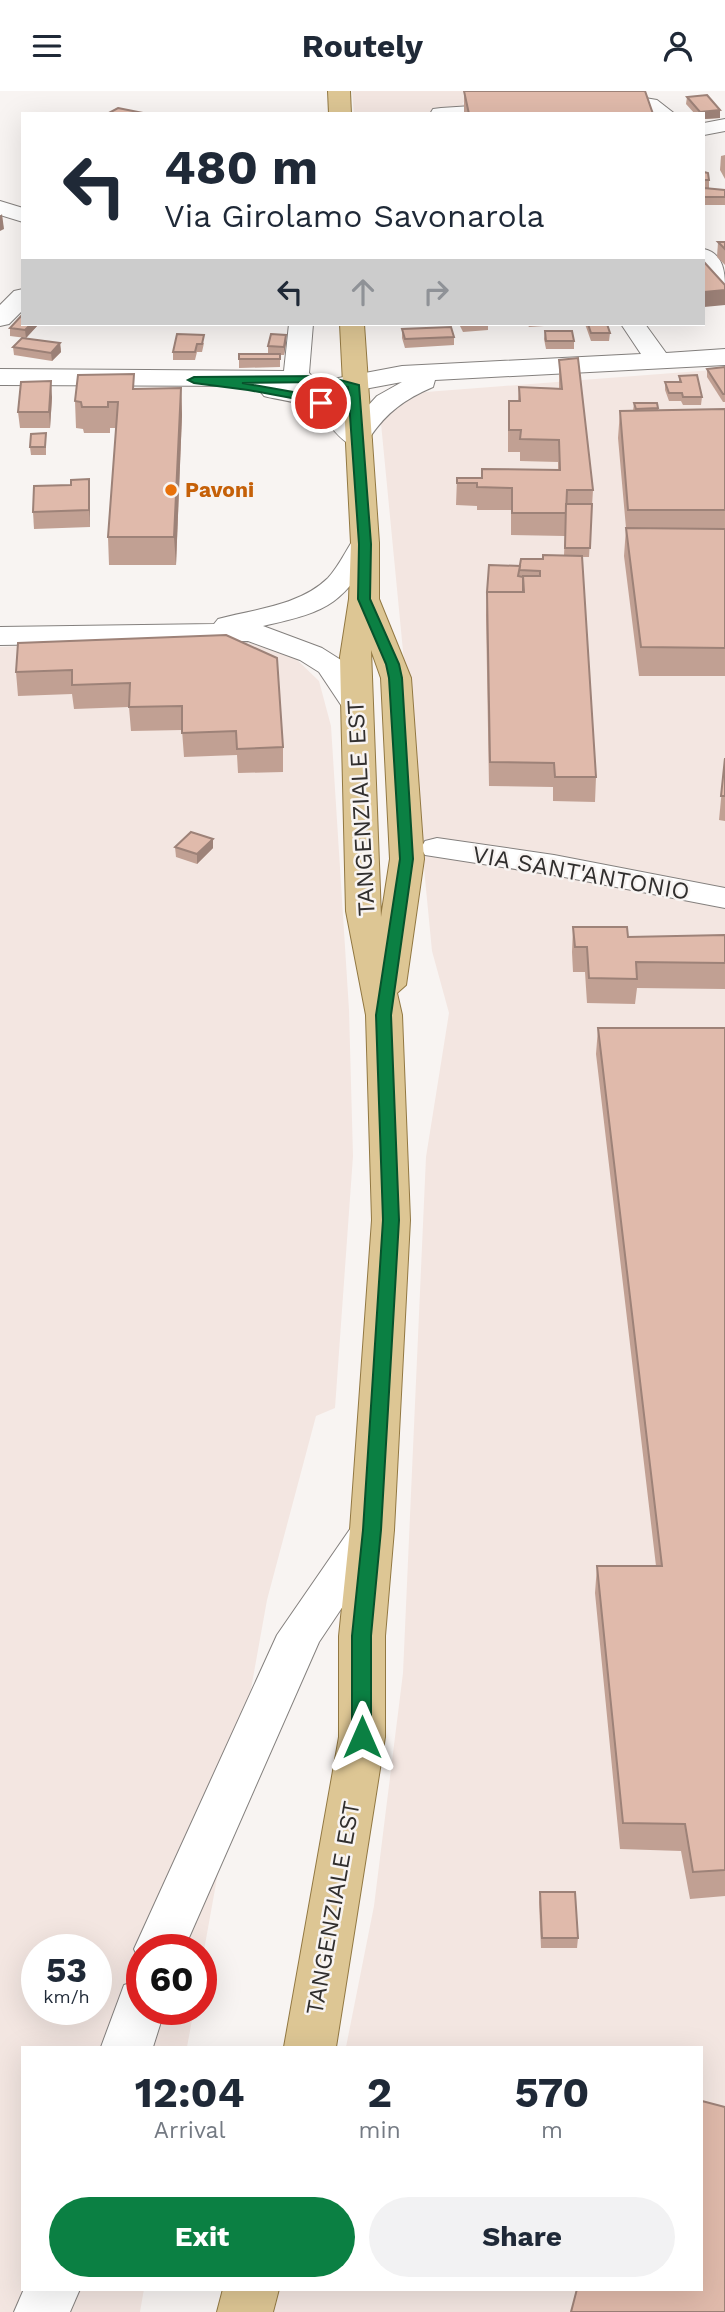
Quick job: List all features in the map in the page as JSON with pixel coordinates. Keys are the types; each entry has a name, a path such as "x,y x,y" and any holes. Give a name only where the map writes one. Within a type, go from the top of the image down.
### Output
{"main road":[{"path":"339,91 340,112"},
{"name":"TANGENZIALE EST","path":"310,2046 362,1737 362,1636 372,1530 391,1220 384,1015 363,911 355,657 364,599 365,544 352,326"},
{"name":"TANGENZIALE EST","path":"364,599 393,664 396,678 407,859 384,1015"},
{"path":"245,2312 250,2291"}],"street":[{"path":"582,106 646,103 656,105 662,112"},
{"path":"450,112 531,108"},
{"path":"705,129 725,125"},
{"path":"0,208 21,214"},
{"path":"705,255 725,251"},
{"path":"705,256 725,283"},
{"path":"0,319 21,298"},
{"path":"296,375 301,326"},
{"path":"635,326 659,361"},
{"path":"269,386 354,353 375,362 438,376"},
{"path":"0,377 194,380 269,386 301,393 354,385 396,387 438,376 725,357"},
{"path":"269,386 321,403 359,437 373,411 380,405 399,393 438,376"},
{"path":"205,631 286,612 317,598 336,586 365,544"},
{"path":"0,636 251,632 312,654 330,666 356,704"},
{"name":"VIA SANT'ANTONIO","path":"437,848 554,865 725,898"},
{"path":"166,1934 300,1635 372,1530"},
{"path":"127,2046 134,2025"},
{"path":"42,2312 51,2291"},
{"path":"58,2312 62,2291"}],"shaded area":[{"path":"352,91 474,91 462,104 592,91 645,91 658,112 354,112"},
{"path":"725,369 725,2312 274,2312 279,2291 703,2291 703,2046 346,2046 374,1906 403,1673 426,1157 449,1013 432,951 380,413 400,394"},
{"path":"189,637 247,642 293,656 319,681 331,726 349,1010 353,1156 335,1408 316,1416 267,1600 207,1934 126,1934 126,2025 191,2025 187,2046 21,2046 21,2291 144,2291 140,2312 0,2312 0,647"}],"building":[{"path":"464,91 645,91 652,112 469,112"},
{"path":"707,95 720,110 700,112 687,97"},
{"path":"118,108 138,112 111,112"},
{"path":"705,188 725,190 725,197 705,197"},
{"path":"705,263 725,285 725,290 705,292"},
{"path":"21,316 21,326 29,326 25,330 10,328"},
{"path":"589,326 608,326 610,333 591,333"},
{"path":"451,327 454,337 405,339 402,329"},
{"path":"545,331 572,331 574,341 546,341"},
{"path":"177,334 204,335 202,344 197,344 195,352 173,352"},
{"path":"271,334 286,335 284,347 268,346"},
{"path":"22,338 60,343 51,353 13,347"},
{"path":"239,354 280,354 280,359 239,359"},
{"path":"578,358 593,490 567,490 566,513 512,513 512,488 477,487 477,483 457,483 457,478 482,478 482,469 560,470 559,440 520,439 521,430 509,430 509,401 520,401 519,387 562,389 559,360"},
{"path":"725,367 725,394 723,394 707,369"},
{"path":"134,374 133,389 181,388 174,537 108,537 118,402 108,402 108,407 82,407 81,402 75,401 78,375"},
{"path":"697,375 702,397 683,397 682,393 669,393 665,382 681,382 679,376"},
{"path":"51,381 49,412 18,412 21,382"},
{"path":"634,403 657,403 658,408 636,409"},
{"path":"725,409 725,510 628,510 620,411"},
{"path":"46,433 45,447 30,447 31,434"},
{"path":"89,479 89,510 33,512 34,486 71,485 71,480"},
{"path":"566,504 592,504 590,548 565,548"},
{"path":"626,528 725,529 725,648 641,647"},
{"path":"543,555 582,556 596,777 555,777 554,763 490,762 487,592 524,592 523,576 540,576 540,571 519,570 521,559 543,559"},
{"path":"489,565 520,566 518,576 523,577 523,592 487,592"},
{"path":"226,635 277,658 283,747 237,749 236,731 182,733 182,706 129,707 130,683 72,685 72,670 16,672 18,643"},
{"path":"725,758 725,796 721,796"},
{"path":"191,832 213,839 197,854 175,847"},
{"path":"573,927 627,927 628,937 725,935 725,963 636,962 637,979 589,978 587,947 575,947"},
{"path":"598,1028 725,1028 725,1870 693,1872 685,1824 623,1823 597,1566 662,1566"},
{"path":"540,1892 575,1892 578,1938 542,1938"},
{"path":"703,2101 725,2107 725,2312 571,2312 576,2291 703,2291"}],"place":[{"name":"Pavoni","path":"171,490"}],"route":[{"path":"321,403 299,396 194,380 325,379 354,385 365,544 364,599 393,664 396,678 407,859 384,1015 391,1220 372,1530 362,1636 362,1737"}]}
